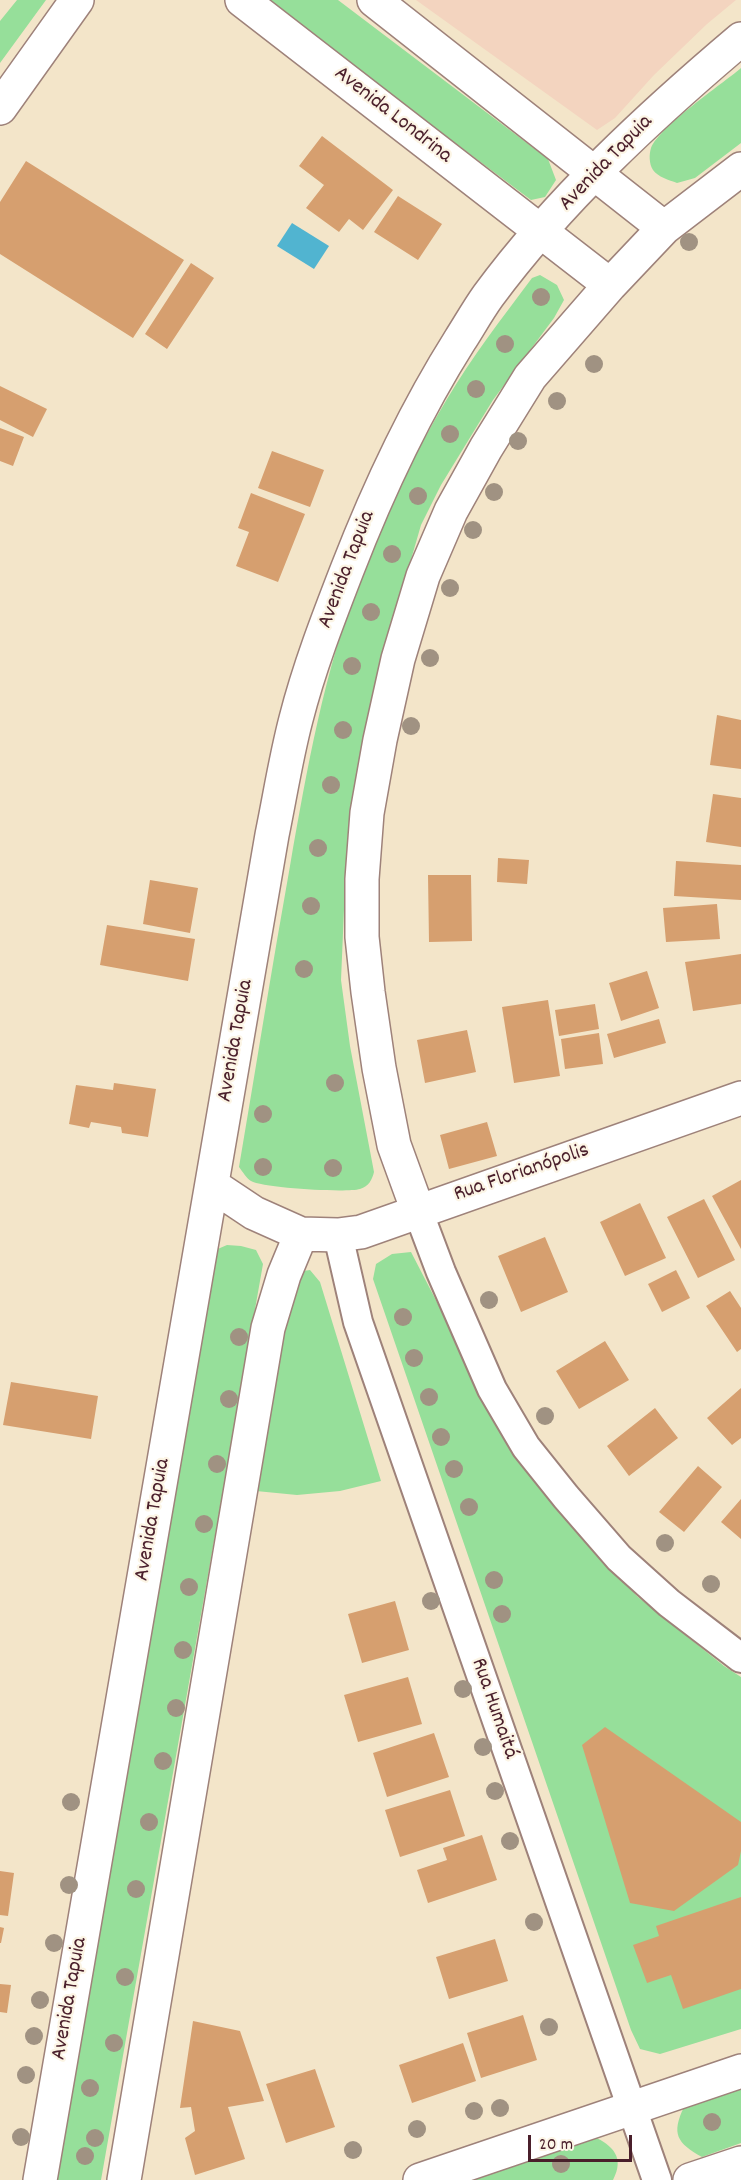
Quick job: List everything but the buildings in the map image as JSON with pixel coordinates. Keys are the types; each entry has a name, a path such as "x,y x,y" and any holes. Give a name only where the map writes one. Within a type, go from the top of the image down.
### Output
{"street":[{"path":"0,108 77,0"},
{"name":"Avenida Londrina","path":"242,0 610,285"},
{"path":"374,0 664,228"},
{"name":"Avenida Tapuia","path":"40,2180 272,835 296,720 311,667 356,547 404,438 429,391 488,297 542,232 596,173 690,82 741,39"},
{"path":"741,169 664,228 610,285 530,377 486,448 451,511 423,576 398,659 367,813 362,879 362,937 375,1046 392,1134 441,1272 492,1389 526,1447 619,1558 669,1603 741,1658"},
{"name":"Rua Florianópolis","path":"301,1234 338,1235 361,1232 741,1098"},
{"path":"124,2180 268,1328 284,1275 301,1234 254,1213 212,1185"},
{"name":"Rua Humaitá","path":"338,1235 358,1322 657,2180"},
{"path":"420,2180 741,2071"},
{"path":"690,2180 741,2163"}],"shaded area":[{"path":"416,0 736,0 707,24 654,75 615,118 597,130"}],"green space":[{"path":"17,0 46,0 0,63 0,21"},
{"path":"265,0 338,0 548,159 556,180 545,197 531,200"},
{"path":"741,68 741,143 695,178 677,183 658,175 652,168 650,159 651,148 657,139 678,118"},
{"path":"540,275 557,285 564,300 554,318 493,400 441,485 421,525 380,667 351,814 341,980 350,1046 374,1172 366,1186 352,1190 305,1189 259,1184 249,1180 239,1167 303,793 336,649 347,614 379,533 422,442 477,353 532,278"},
{"path":"227,1245 256,1250 263,1264 101,2180 46,2180 213,1251"},
{"path":"411,1252 511,1445 556,1509 638,1597 741,1677 741,2029 660,2054 640,2049 631,2030 373,1279 376,1264 392,1254"},
{"path":"310,1270 320,1282 381,1481 340,1491 297,1495 256,1491 289,1282 297,1272"},
{"path":"741,2088 741,2143 702,2157 682,2142 677,2131 684,2107"},
{"path":"593,2136 615,2153 618,2165 613,2180 471,2180"}],"water":[{"path":"292,223 329,246 314,269 277,246"}]}
